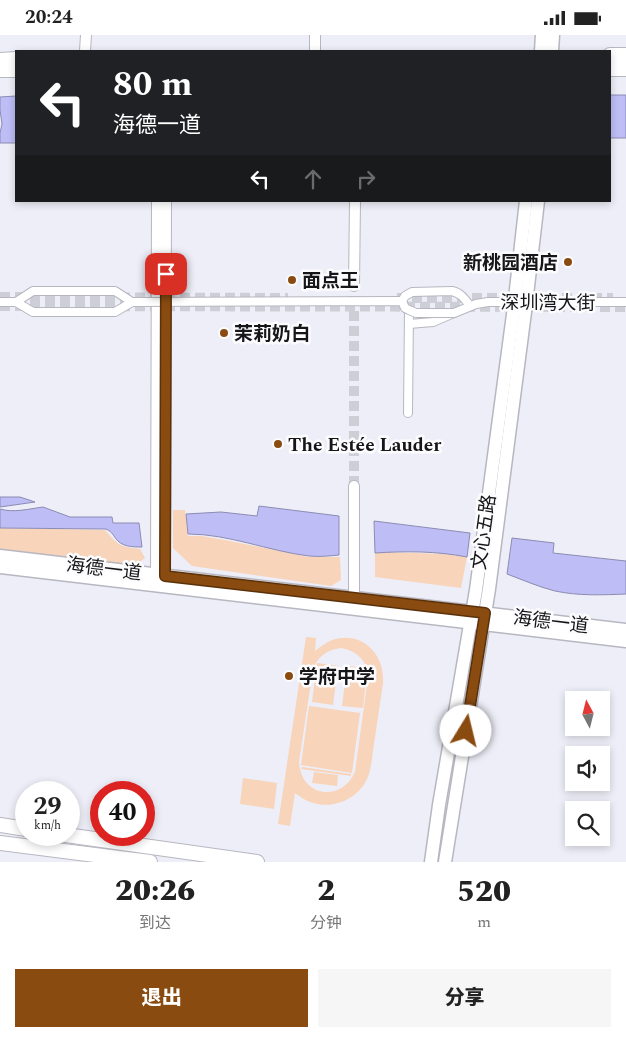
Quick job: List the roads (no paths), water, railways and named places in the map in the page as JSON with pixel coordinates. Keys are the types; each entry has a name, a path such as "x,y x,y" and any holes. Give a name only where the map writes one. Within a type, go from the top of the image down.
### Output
{"main road":[{"path":"611,55 626,55"},
{"path":"0,60 15,59"},
{"path":"611,69 626,69"},
{"path":"0,70 15,70"},
{"path":"0,825 15,827"},
{"path":"80,837 257,862"},
{"path":"0,843 150,862"}],"street":[{"path":"85,50 86,35"},
{"path":"541,50 542,35"},
{"path":"552,50 553,35"},
{"path":"315,36 315,50"},
{"path":"156,202 161,581"},
{"path":"161,581 166,202"},
{"path":"354,202 354,286"},
{"name":"文心五路","path":"445,862 478,617 526,202"},
{"name":"文心五路","path":"431,862 440,805 478,617 525,312 538,202"},
{"path":"16,302 33,291 115,291 132,302"},
{"path":"402,301 405,296 412,292 452,291 463,296 470,306"},
{"path":"0,302 16,302 33,312 115,312 132,302 402,301"},
{"path":"402,301 409,317 408,413"},
{"name":"深圳湾大街","path":"409,317 420,313 454,313 470,306 490,302 626,302"},
{"path":"409,317 426,324 454,313"},
{"path":"354,486 354,603"},
{"name":"海德一道","path":"0,556 161,581"},
{"name":"海德一道","path":"0,567 161,581 478,617 626,630"},
{"name":"海德一道","path":"478,617 626,641"}],"water":[{"path":"611,95 626,95 626,138 611,138"},
{"path":"15,96 15,143 0,143 2,124 0,97"},
{"path":"0,497 20,497 35,502 0,507"},
{"path":"259,506 339,516 339,555 309,556 294,554 218,537 188,534 186,514 221,512 257,516"},
{"path":"43,507 70,517 112,517 113,523 139,523 142,547 132,547 123,544 106,529 0,528 0,509 16,511"},
{"path":"374,521 470,533 467,557 421,552 375,553"},
{"path":"512,538 554,543 553,553 626,561 626,594 590,595 564,593 543,588 507,574"}],"tunnel":[{"path":"354,286 354,486"},
{"path":"0,297 288,298"},
{"path":"397,298 613,298"},
{"path":"0,306 626,307"}],"place":[{"name":"新桃园酒店","path":"568,262"},
{"name":"面点王","path":"292,280"},
{"name":"茉莉奶白","path":"224,333"},
{"name":"The Estée Lauder","path":"278,444"},
{"name":"学府中学","path":"289,676"}]}
